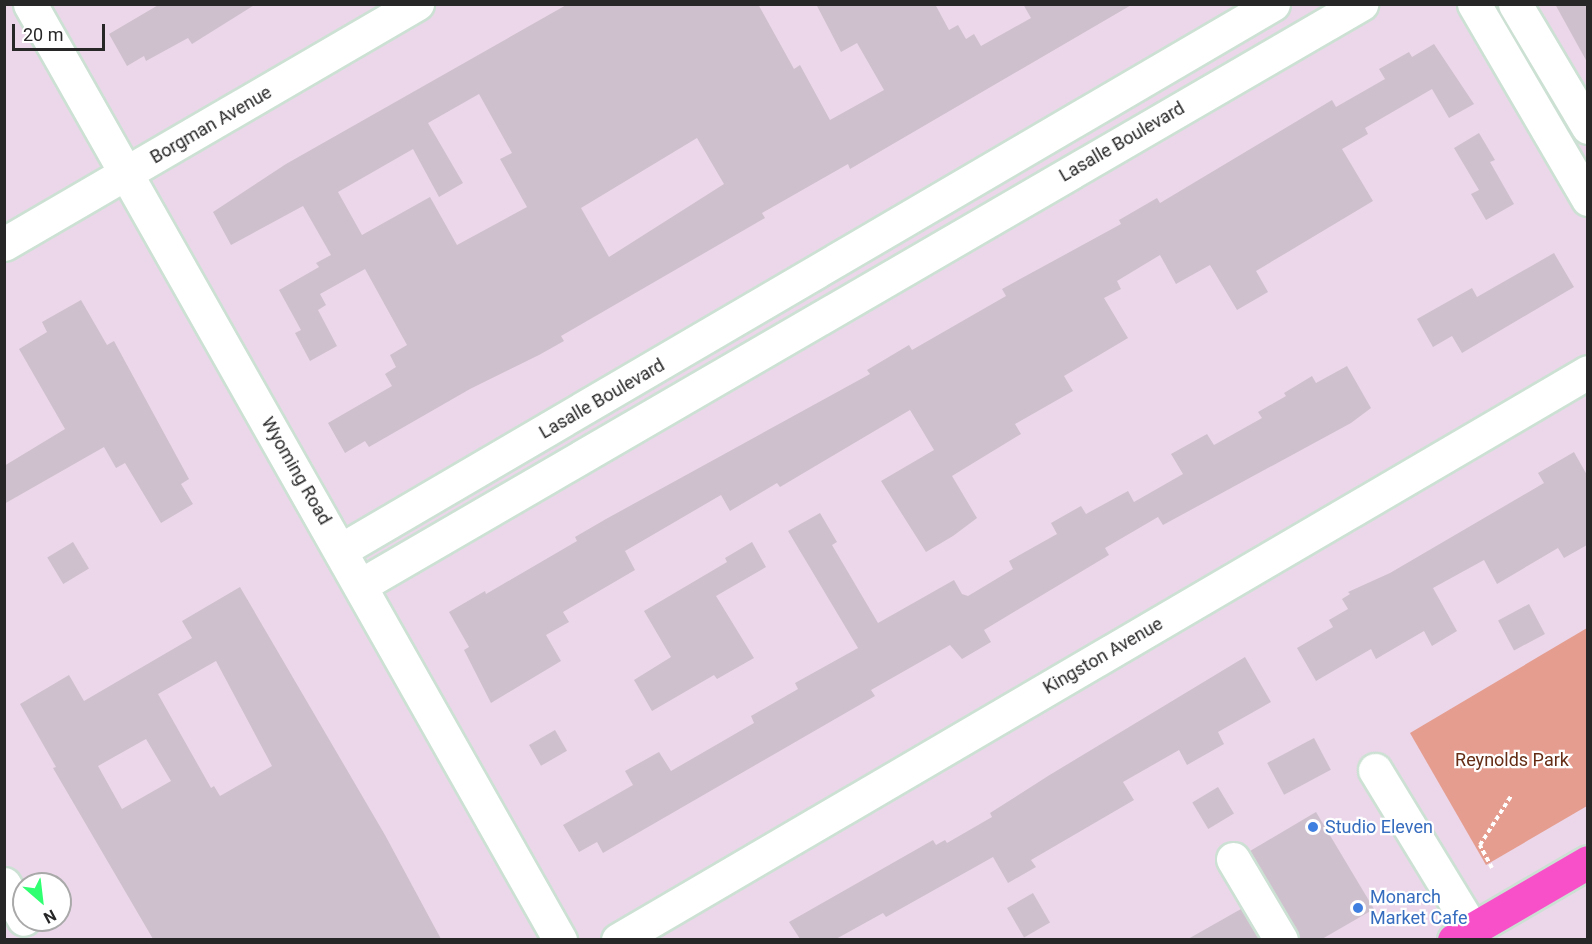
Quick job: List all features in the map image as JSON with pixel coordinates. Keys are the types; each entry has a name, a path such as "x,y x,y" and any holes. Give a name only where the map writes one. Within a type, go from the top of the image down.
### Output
{"main road":[{"path":"1463,934 1587,862"}],"street":[{"name":"Wyoming Road","path":"30,4 560,939"},
{"name":"Borgman Avenue","path":"4,244 417,4"},
{"name":"Lasalle Boulevard","path":"341,550 1273,4"},
{"name":"Lasalle Boulevard","path":"361,585 883,279 1360,4"},
{"path":"1474,4 1587,198"},
{"path":"1515,4 1587,127"},
{"path":"863,246 883,279"},
{"name":"Kingston Avenue","path":"618,939 1587,372"},
{"path":"1375,770 1463,934"},
{"path":"1233,859 1281,939"},
{"path":"4,884 12,898"}],"path":[{"path":"1492,868 1480,846 1511,796"}],"green space":[{"name":"Reynolds Park","path":"1587,628 1587,806 1486,865 1410,733"}],"building":[{"path":"160,4 256,4 192,44 188,38 146,61 144,56 127,66 109,34"},
{"path":"568,4 758,4 794,69 800,65 830,120 884,90 857,43 841,52 816,4 935,4 949,30 958,25 966,39 974,34 981,46 1031,18 1023,4 1133,4 850,169 848,164 762,213 765,218 561,336 564,341 470,389 369,447 365,441 345,453 328,423 392,386 385,374 396,367 390,355 407,345 365,269 320,294 326,305 318,310 337,346 310,361 295,333 301,330 279,290 319,267 316,263 331,255 303,206 231,245 213,212 286,164","holes":["479,94 512,153 500,159 527,207 457,245 430,197 362,235 338,192 413,149 439,197 463,183 428,123","697,138 724,184 609,257 581,208"]},
{"path":"1555,4 1587,4 1587,62"},
{"path":"1434,44 1474,104 1449,118 1432,89 1365,128 1368,134 1342,149 1373,201 1256,271 1268,292 1237,310 1210,265 1176,284 1160,255 1117,281 1121,289 1104,298 1128,338 1064,376 1073,391 1015,424 1021,434 952,476 977,518 953,536 926,552 881,481 934,450 910,410 780,487 777,483 730,511 721,495 625,551 635,570 563,612 569,622 546,635 561,661 491,703 464,650 469,647 449,612 485,591 486,594 577,541 575,537 606,519 870,374 867,370 909,345 912,350 1006,296 1002,289 1121,224 1119,220 1157,198 1160,203 1332,100 1336,107 1385,79 1379,69 1409,52 1412,57"},
{"path":"1479,133 1495,160 1490,162 1514,204 1486,220 1471,194 1479,190 1454,148"},
{"path":"1554,253 1574,287 1462,353 1452,336 1433,347 1417,319 1472,288 1477,297"},
{"path":"81,300 107,345 114,341 189,479 181,484 193,504 161,523 125,463 116,468 104,447 4,504 4,466 65,429 19,349 47,332 42,322"},
{"path":"1347,366 1371,408 1351,423 1163,525 1158,517 1105,548 1109,555 984,630 991,642 962,659 950,645 871,690 875,696 603,853 597,842 579,852 563,825 633,785 625,771 659,752 671,771 754,723 751,716 798,689 795,683 858,648 788,531 820,513 837,542 832,545 878,623 954,580 962,594 968,596 1013,569 1009,561 1057,534 1051,523 1081,506 1086,514 1128,491 1134,502 1183,474 1171,454 1207,434 1214,445 1262,418 1258,412 1286,396 1284,393 1312,376 1316,383"},
{"path":"1574,452 1587,475 1587,545 1564,558 1558,548 1497,584 1484,560 1433,588 1457,631 1432,646 1424,631 1376,659 1371,649 1316,681 1297,648 1333,627 1329,620 1348,609 1342,599 1350,594 1348,592 1390,573 1544,483 1538,473"},
{"path":"73,542 89,569 63,584 47,557"},
{"path":"752,542 766,567 716,596 754,658 717,679 714,675 652,711 634,680 671,657 644,611 727,562 725,558"},
{"path":"240,587 385,835 441,939 153,939 53,768 56,767 20,704 69,675 84,701 192,638 182,621","holes":["216,661 272,766 220,796 214,786 211,788 158,694","146,739 171,781 122,809 98,766"]},
{"path":"1529,604 1545,634 1514,650 1498,620"},
{"path":"1245,657 1271,702 1218,732 1224,744 1187,765 1179,750 1123,782 1134,800 1031,860 1036,867 1008,883 993,857 886,917 883,913 836,939 800,939 789,922 933,840 936,845 945,840 947,843 992,817 990,813 1048,776"},
{"path":"555,730 567,751 541,766 529,745"},
{"path":"1314,738 1331,770 1284,795 1267,763"},
{"path":"1218,787 1234,814 1208,829 1192,802"},
{"path":"1316,812 1374,909 1322,939 1300,939 1250,851"},
{"path":"1033,893 1050,922 1024,937 1007,908"},
{"path":"1241,909 1259,939 1188,939"}],"place":[{"name":"Studio Eleven","path":"1313,827"},
{"name":"Monarch Market Cafe","path":"1358,908"}]}
